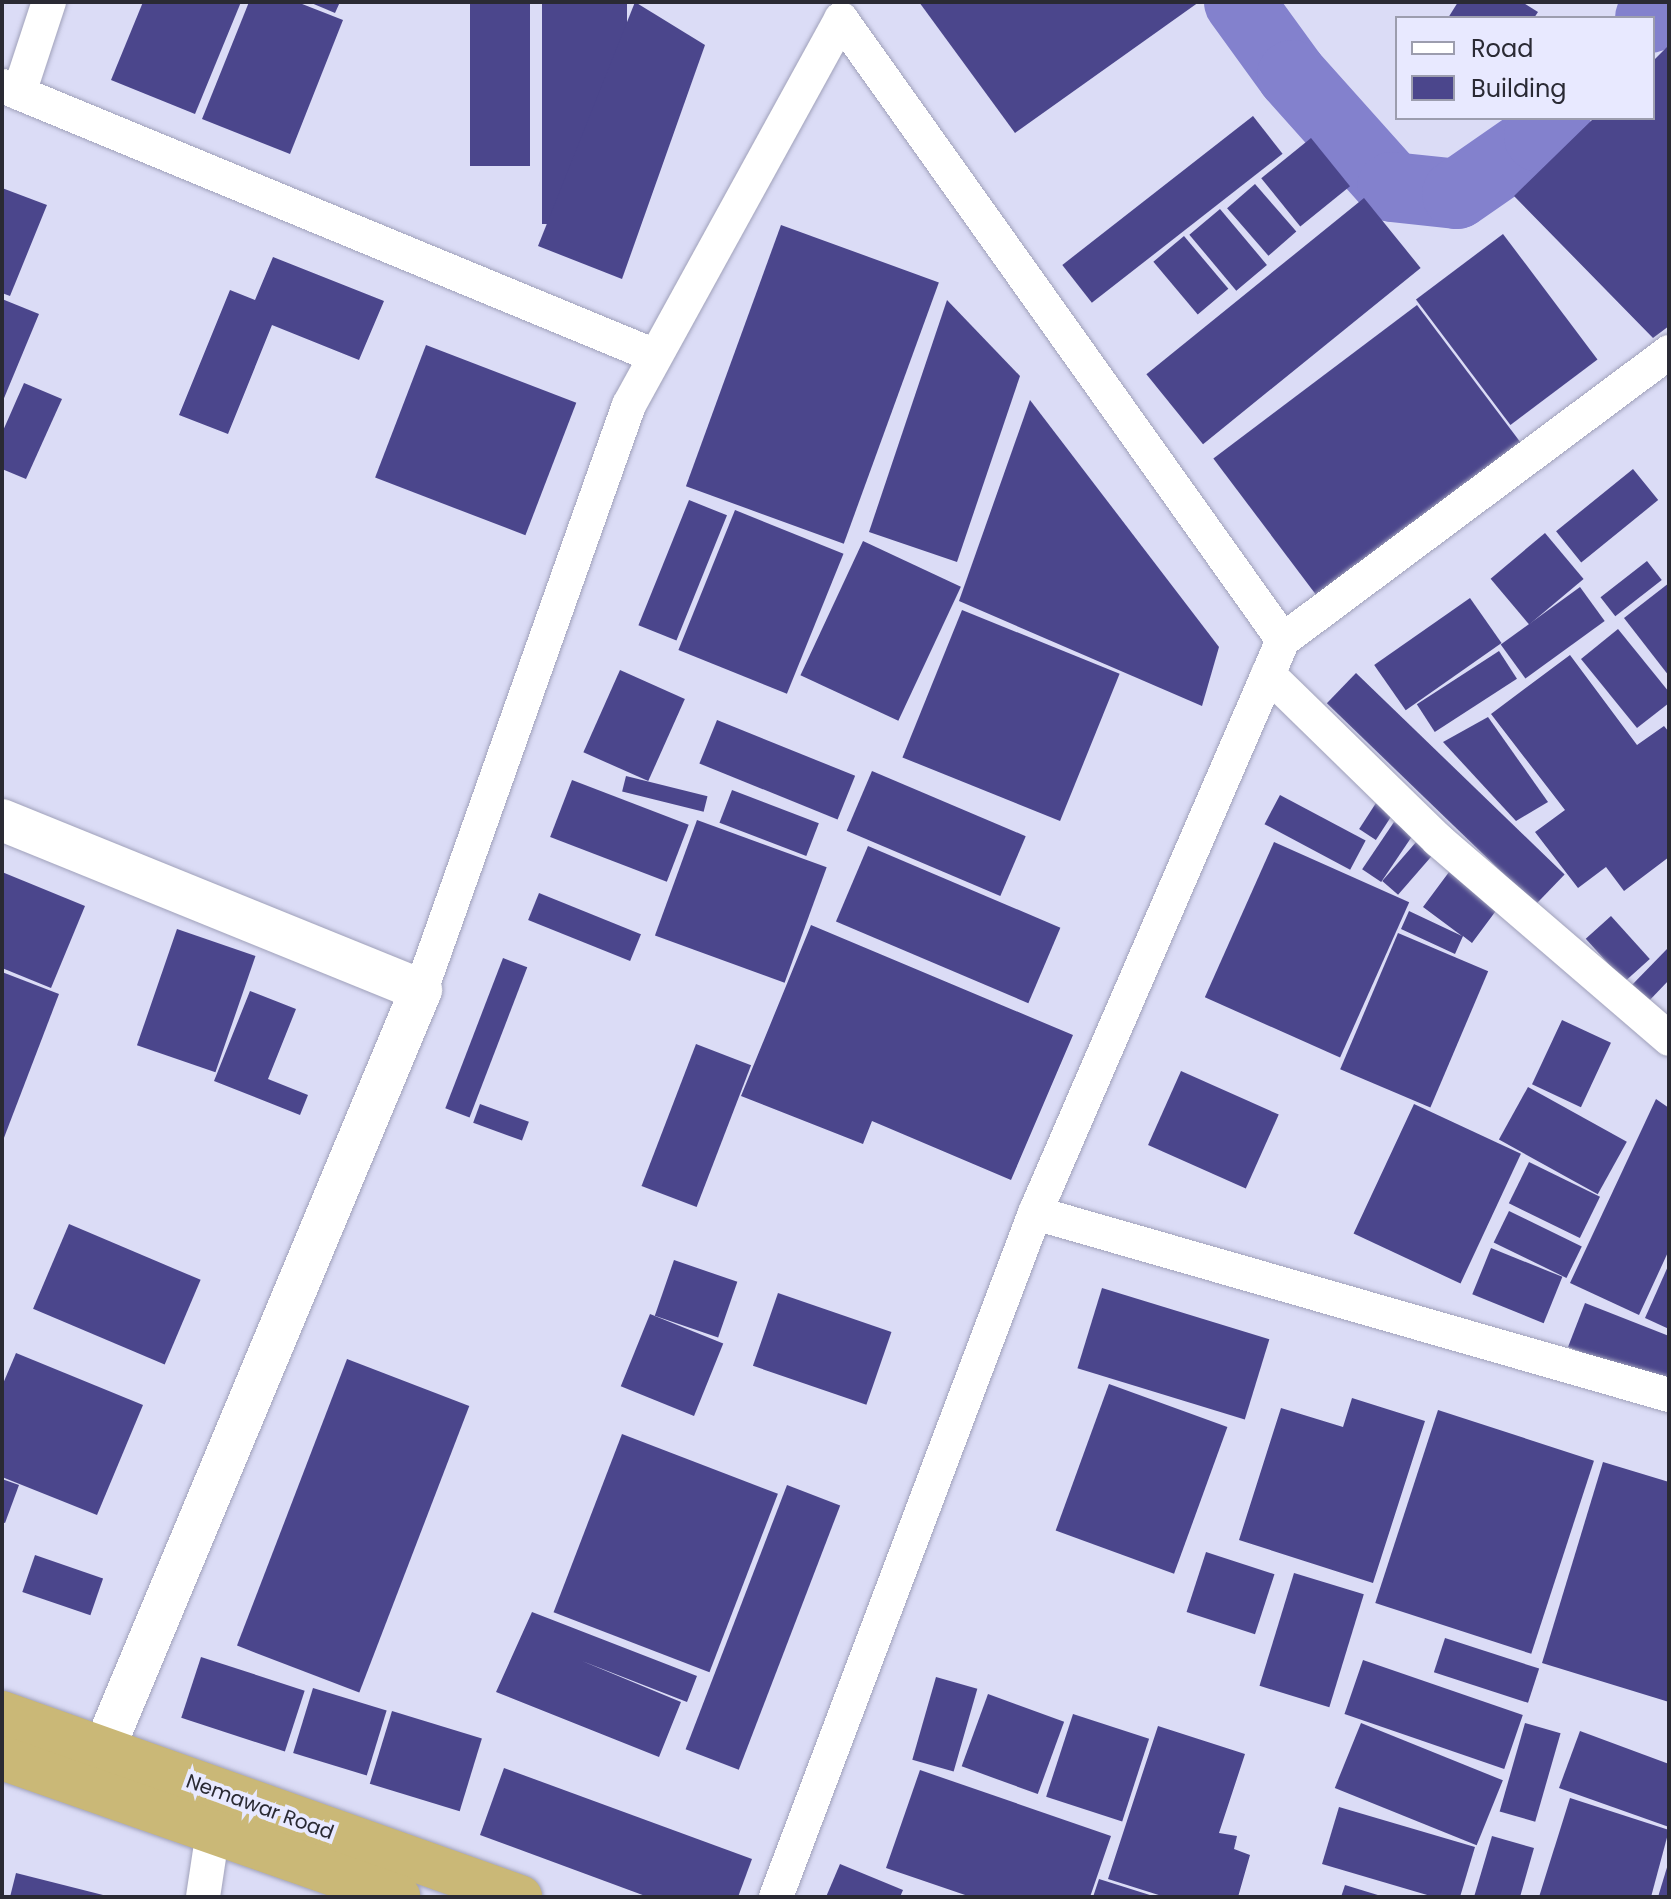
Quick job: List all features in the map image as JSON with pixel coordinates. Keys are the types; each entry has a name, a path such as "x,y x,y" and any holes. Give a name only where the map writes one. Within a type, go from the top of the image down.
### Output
{"highway":[{"name":"Nemawar Road","path":"2,1713 96,1769 213,1831 398,1897"},
{"name":"Nemawar Road","path":"2,1758 96,1769 520,1897"}],"street":[{"path":"49,2 11,89 655,356"},
{"path":"96,1769 421,990 629,405 838,11 1283,640"},
{"path":"776,1897 1035,1213 1283,640 1669,352"},
{"path":"1268,674 1438,840 1669,1039"},
{"path":"2,820 421,990"},
{"path":"1035,1213 1669,1395"},
{"path":"203,1897 213,1831"}],"building":[{"path":"143,2 241,2 195,114 111,80"},
{"path":"249,2 297,2 343,20 290,154 202,119"},
{"path":"309,2 340,2 335,13"},
{"path":"470,2 530,2 530,166 470,166"},
{"path":"542,2 627,2 627,224 542,224"},
{"path":"635,2 705,45 622,279 538,246"},
{"path":"919,2 1199,2 1015,133"},
{"path":"1458,2 1522,2 1538,12 1535,16 1449,16"},
{"path":"1669,45 1669,326 1653,338 1514,196 1592,120 1655,120 1655,59"},
{"path":"1253,116 1283,154 1092,303 1062,265"},
{"path":"1311,138 1350,186 1300,226 1261,178"},
{"path":"1255,184 1296,232 1268,256 1227,208"},
{"path":"2,188 47,205 10,296 2,293"},
{"path":"1364,198 1421,268 1203,444 1146,374"},
{"path":"1220,209 1267,265 1236,291 1189,235"},
{"path":"781,225 939,282 844,544 686,486"},
{"path":"1503,234 1597,359 1510,425 1416,300"},
{"path":"1184,236 1228,289 1198,315 1153,262"},
{"path":"273,257 384,301 359,360 272,325 228,434 179,415 230,290 255,300"},
{"path":"2,299 39,314 2,403"},
{"path":"947,300 1020,376 957,562 869,532"},
{"path":"1417,305 1522,444 1318,597 1213,458"},
{"path":"426,345 576,403 525,535 375,478"},
{"path":"24,383 62,399 26,479 2,469 2,433"},
{"path":"1030,400 1219,647 1202,706 959,601"},
{"path":"1633,469 1658,500 1581,562 1556,531"},
{"path":"689,500 727,515 676,641 638,625"},
{"path":"735,510 843,554 787,694 678,650"},
{"path":"1545,533 1584,579 1529,625 1491,579"},
{"path":"863,541 961,587 898,721 800,675"},
{"path":"1647,561 1662,580 1615,616 1601,597"},
{"path":"1669,583 1669,676 1624,618"},
{"path":"1580,587 1605,621 1525,679 1501,645"},
{"path":"1470,598 1502,643 1406,710 1374,665"},
{"path":"962,610 1120,674 1060,821 902,757"},
{"path":"1618,629 1669,692 1669,703 1637,728 1581,659"},
{"path":"1499,651 1517,679 1435,732 1417,704"},
{"path":"1570,655 1637,745 1664,726 1669,732 1669,857 1624,891 1606,867 1578,888 1535,832 1565,810 1491,714"},
{"path":"620,670 685,699 648,781 583,752"},
{"path":"1356,673 1565,874 1535,905 1327,703"},
{"path":"1488,717 1548,802 1516,821 1443,742"},
{"path":"717,720 855,776 838,819 699,764"},
{"path":"872,771 1026,836 1000,896 847,831"},
{"path":"626,776 708,796 704,812 622,792"},
{"path":"572,780 689,825 667,882 550,837"},
{"path":"732,790 819,823 806,856 719,823"},
{"path":"1280,795 1366,841 1350,870 1265,824"},
{"path":"1376,803 1393,814 1376,840 1359,829"},
{"path":"697,820 827,867 785,983 655,936"},
{"path":"1394,822 1413,835 1381,882 1362,869"},
{"path":"1417,841 1433,855 1398,895 1382,881"},
{"path":"1274,842 1409,902 1340,1057 1205,997"},
{"path":"868,846 1060,928 1028,1003 836,921"},
{"path":"2,872 85,906 51,988 2,968"},
{"path":"1449,872 1498,908 1472,943 1463,936 1455,954 1401,929 1409,911 1462,936 1423,907"},
{"path":"539,893 641,934 630,961 528,920"},
{"path":"1611,916 1650,959 1625,982 1586,939"},
{"path":"811,925 1073,1035 1011,1180 872,1121 863,1144 741,1096"},
{"path":"177,929 255,956 215,1072 137,1045"},
{"path":"1398,933 1488,971 1430,1108 1340,1069"},
{"path":"1667,949 1669,980 1646,1004 1629,988"},
{"path":"503,958 527,967 470,1118 445,1108"},
{"path":"2,972 59,994 2,1143"},
{"path":"250,991 296,1009 268,1079 308,1095 300,1115 214,1081"},
{"path":"1562,1020 1611,1043 1581,1107 1532,1084"},
{"path":"696,1044 751,1065 697,1207 642,1186"},
{"path":"1181,1071 1279,1115 1246,1189 1148,1145"},
{"path":"1528,1087 1627,1142 1598,1194 1499,1139"},
{"path":"1656,1099 1669,1108 1669,1250 1639,1315 1570,1283"},
{"path":"480,1104 529,1122 522,1141 473,1123"},
{"path":"1414,1104 1521,1154 1461,1283 1354,1234"},
{"path":"1529,1162 1600,1197 1580,1238 1509,1203"},
{"path":"1509,1211 1582,1247 1566,1278 1494,1242"},
{"path":"69,1224 201,1280 165,1365 33,1309"},
{"path":"1491,1248 1562,1277 1544,1323 1472,1294"},
{"path":"674,1260 737,1282 718,1338 655,1316"},
{"path":"1669,1264 1669,1329 1645,1318"},
{"path":"1102,1288 1269,1339 1245,1419 1077,1368"},
{"path":"778,1293 891,1332 866,1405 753,1366"},
{"path":"1585,1303 1669,1336 1669,1386 1568,1347"},
{"path":"650,1314 723,1344 694,1416 621,1386"},
{"path":"16,1353 143,1405 97,1515 2,1477 2,1386"},
{"path":"347,1359 469,1406 359,1693 237,1646"},
{"path":"1109,1384 1227,1427 1174,1574 1056,1531"},
{"path":"1352,1398 1425,1421 1373,1583 1239,1540 1281,1408 1343,1427"},
{"path":"1438,1410 1594,1461 1531,1654 1375,1603"},
{"path":"622,1434 778,1494 709,1672 554,1612"},
{"path":"1603,1462 1669,1482 1669,1702 1542,1663"},
{"path":"2,1479 19,1485 5,1523 2,1522"},
{"path":"787,1485 840,1505 739,1770 686,1749"},
{"path":"1206,1552 1274,1574 1255,1634 1187,1612"},
{"path":"35,1555 103,1578 90,1615 22,1592"},
{"path":"1294,1573 1364,1594 1329,1707 1260,1686"},
{"path":"532,1612 697,1676 687,1702 582,1661 681,1702 659,1757 496,1692"},
{"path":"1445,1638 1539,1669 1528,1703 1434,1672"},
{"path":"201,1657 305,1691 285,1752 181,1718"},
{"path":"1363,1660 1523,1715 1504,1769 1344,1714"},
{"path":"936,1677 977,1689 954,1772 912,1760"},
{"path":"313,1688 387,1711 367,1776 293,1753"},
{"path":"988,1694 1064,1722 1038,1794 962,1766"},
{"path":"392,1711 482,1738 460,1811 370,1784"},
{"path":"1073,1714 1149,1739 1122,1821 1046,1797"},
{"path":"1361,1723 1503,1780 1477,1845 1335,1788"},
{"path":"1525,1723 1561,1733 1535,1822 1500,1811"},
{"path":"1158,1726 1245,1754 1219,1833 1237,1836 1234,1849 1250,1855 1238,1897 1165,1897 1108,1879"},
{"path":"1580,1731 1669,1764 1669,1827 1559,1788"},
{"path":"504,1768 752,1859 738,1897 648,1897 480,1835"},
{"path":"920,1770 1111,1836 1090,1897 971,1897 886,1868"},
{"path":"1570,1798 1669,1830 1651,1897 1539,1897"},
{"path":"1339,1807 1475,1847 1460,1897 1434,1897 1322,1864"},
{"path":"1492,1836 1534,1848 1520,1897 1474,1897"},
{"path":"840,1864 903,1890 900,1897 826,1897"},
{"path":"1668,1864 1669,1897 1658,1897"},
{"path":"16,1873 107,1896 107,1897 10,1897"},
{"path":"1099,1879 1153,1896 1153,1897 1093,1897"},
{"path":"1345,1885 1381,1896 1381,1897 1341,1897"}],"waterway":[{"path":"1239,2 1292,75 1392,187 1457,194 1539,137 1554,120"},
{"path":"1652,16 1666,2"}]}
